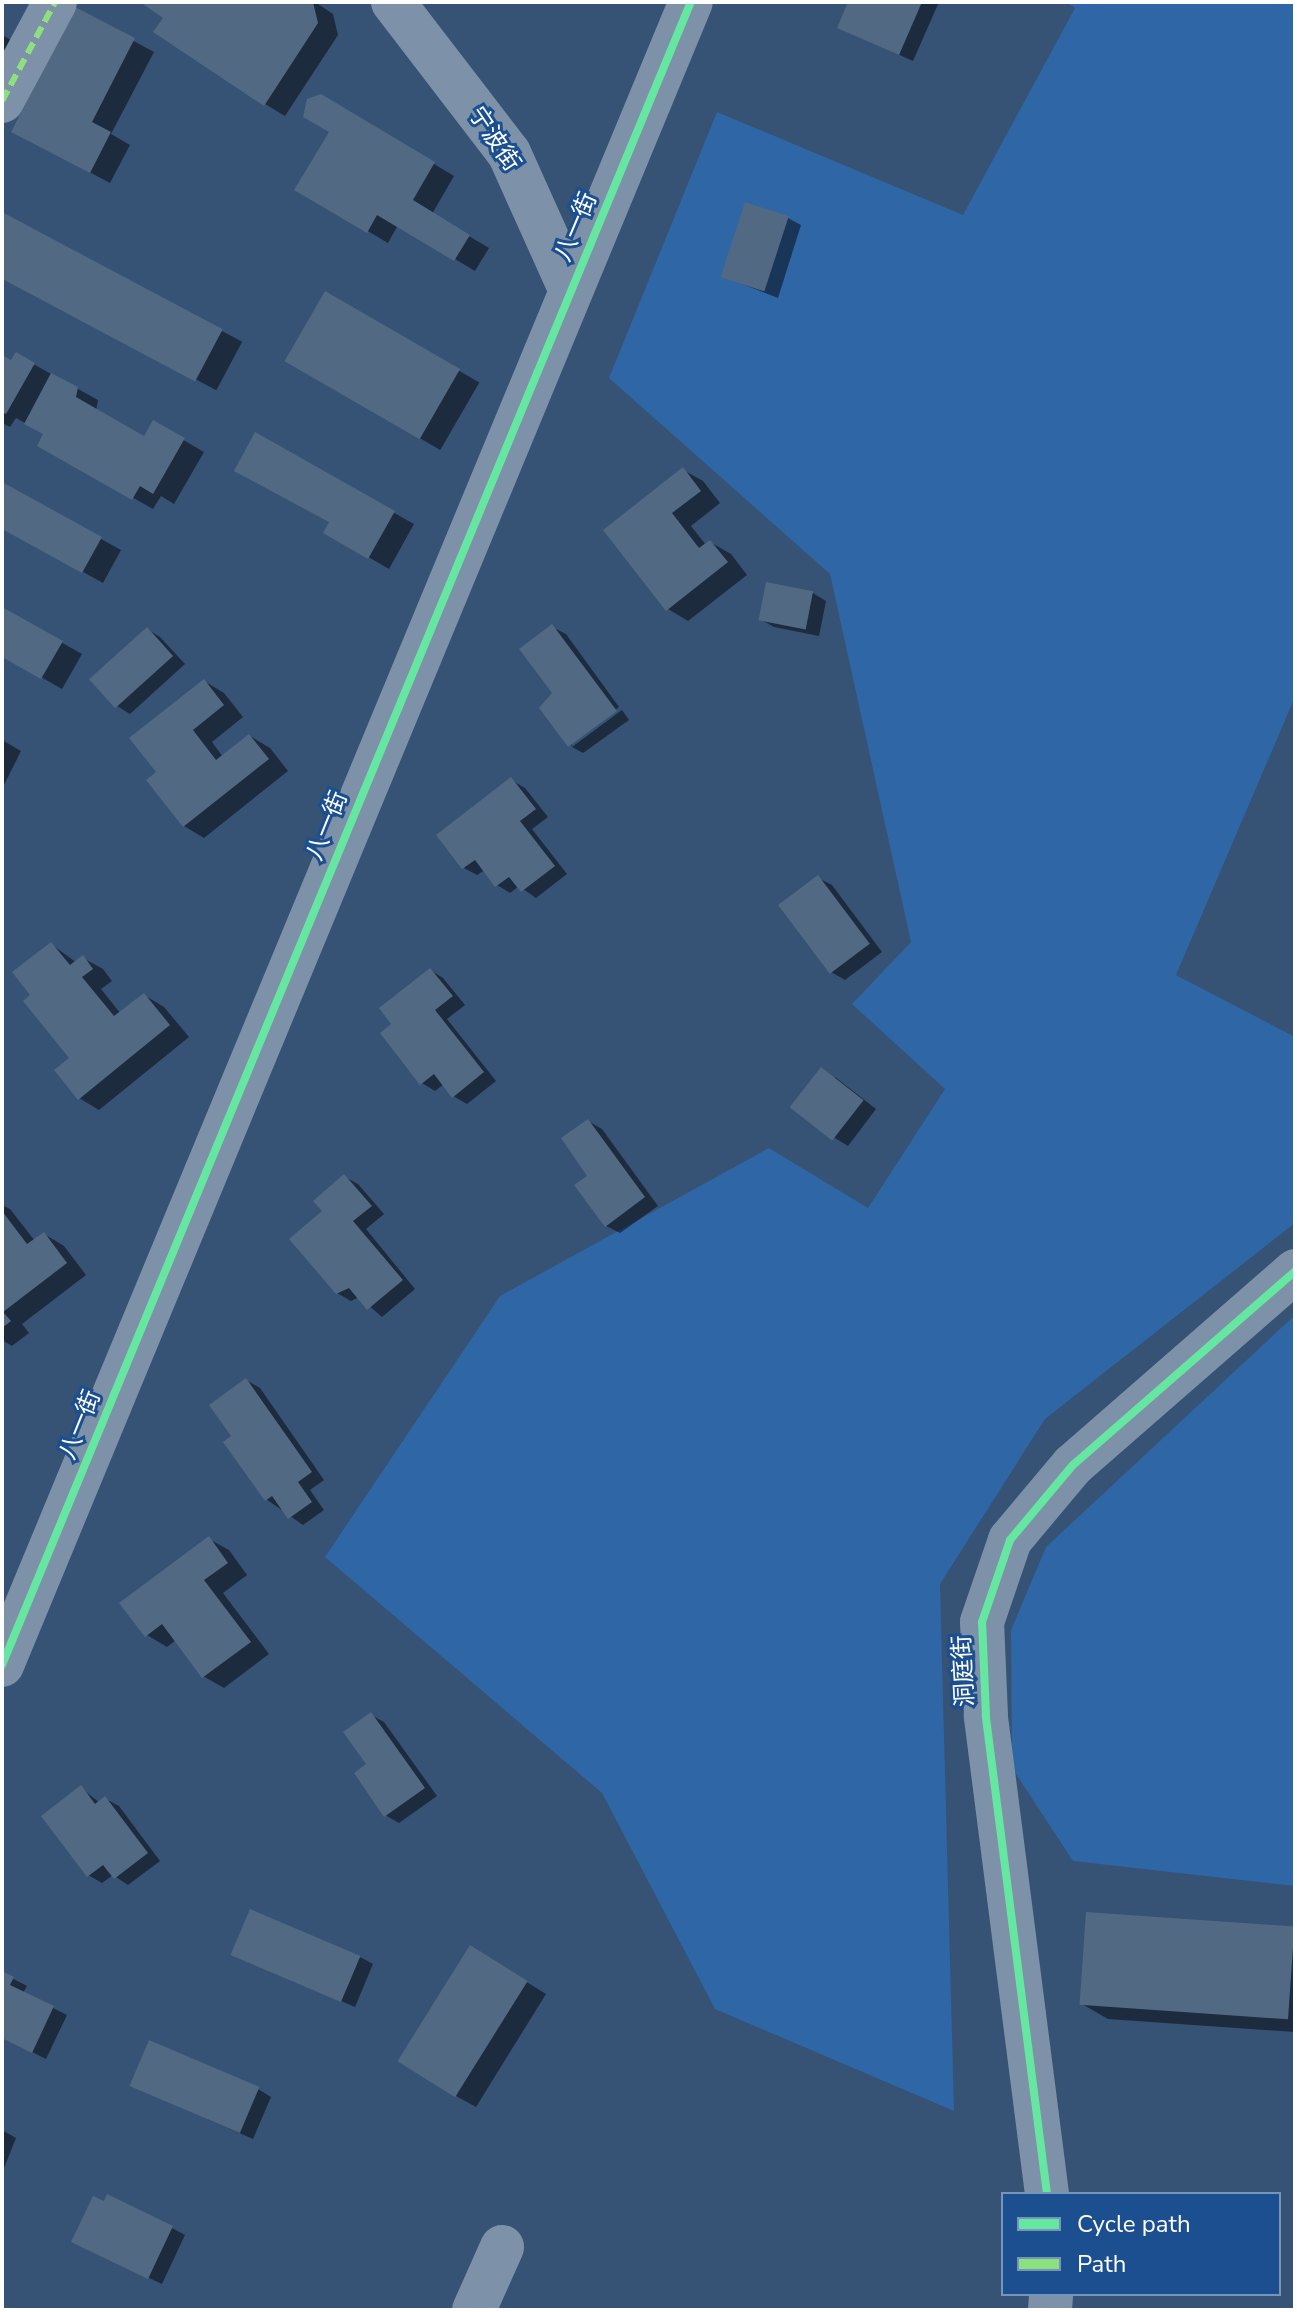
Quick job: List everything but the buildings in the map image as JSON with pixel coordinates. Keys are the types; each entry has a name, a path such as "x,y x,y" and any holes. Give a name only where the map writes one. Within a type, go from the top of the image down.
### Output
{"street":[{"path":"2,101 55,2"},
{"name":"宁波街","path":"393,2 509,153 571,291"},
{"name":"八一街","path":"2,1665 691,2"},
{"name":"洞庭街","path":"1047,2192 986,1716 982,1622 1010,1540 1073,1465 1295,1271"},
{"path":"474,2310 502,2247"}],"shaded area":[{"path":"1066,2 1295,2 1295,697 1176,975 1295,1037 1295,1223 1045,1419 940,1584 954,2111 715,2009 602,1793 325,1557 500,1296 769,1148 868,1208 945,1089 852,1004 911,942 830,574 609,378 717,112 963,215 1075,8"},
{"path":"1295,1315 1295,1886 1073,1861 1012,1768 1011,1630 1046,1547"}],"marked path":[{"path":"2,101 55,2"}],"cycle path":[{"path":"2,1665 691,2"},
{"path":"1047,2192 986,1716 982,1622 1010,1540 1073,1465 1295,1271"}]}
